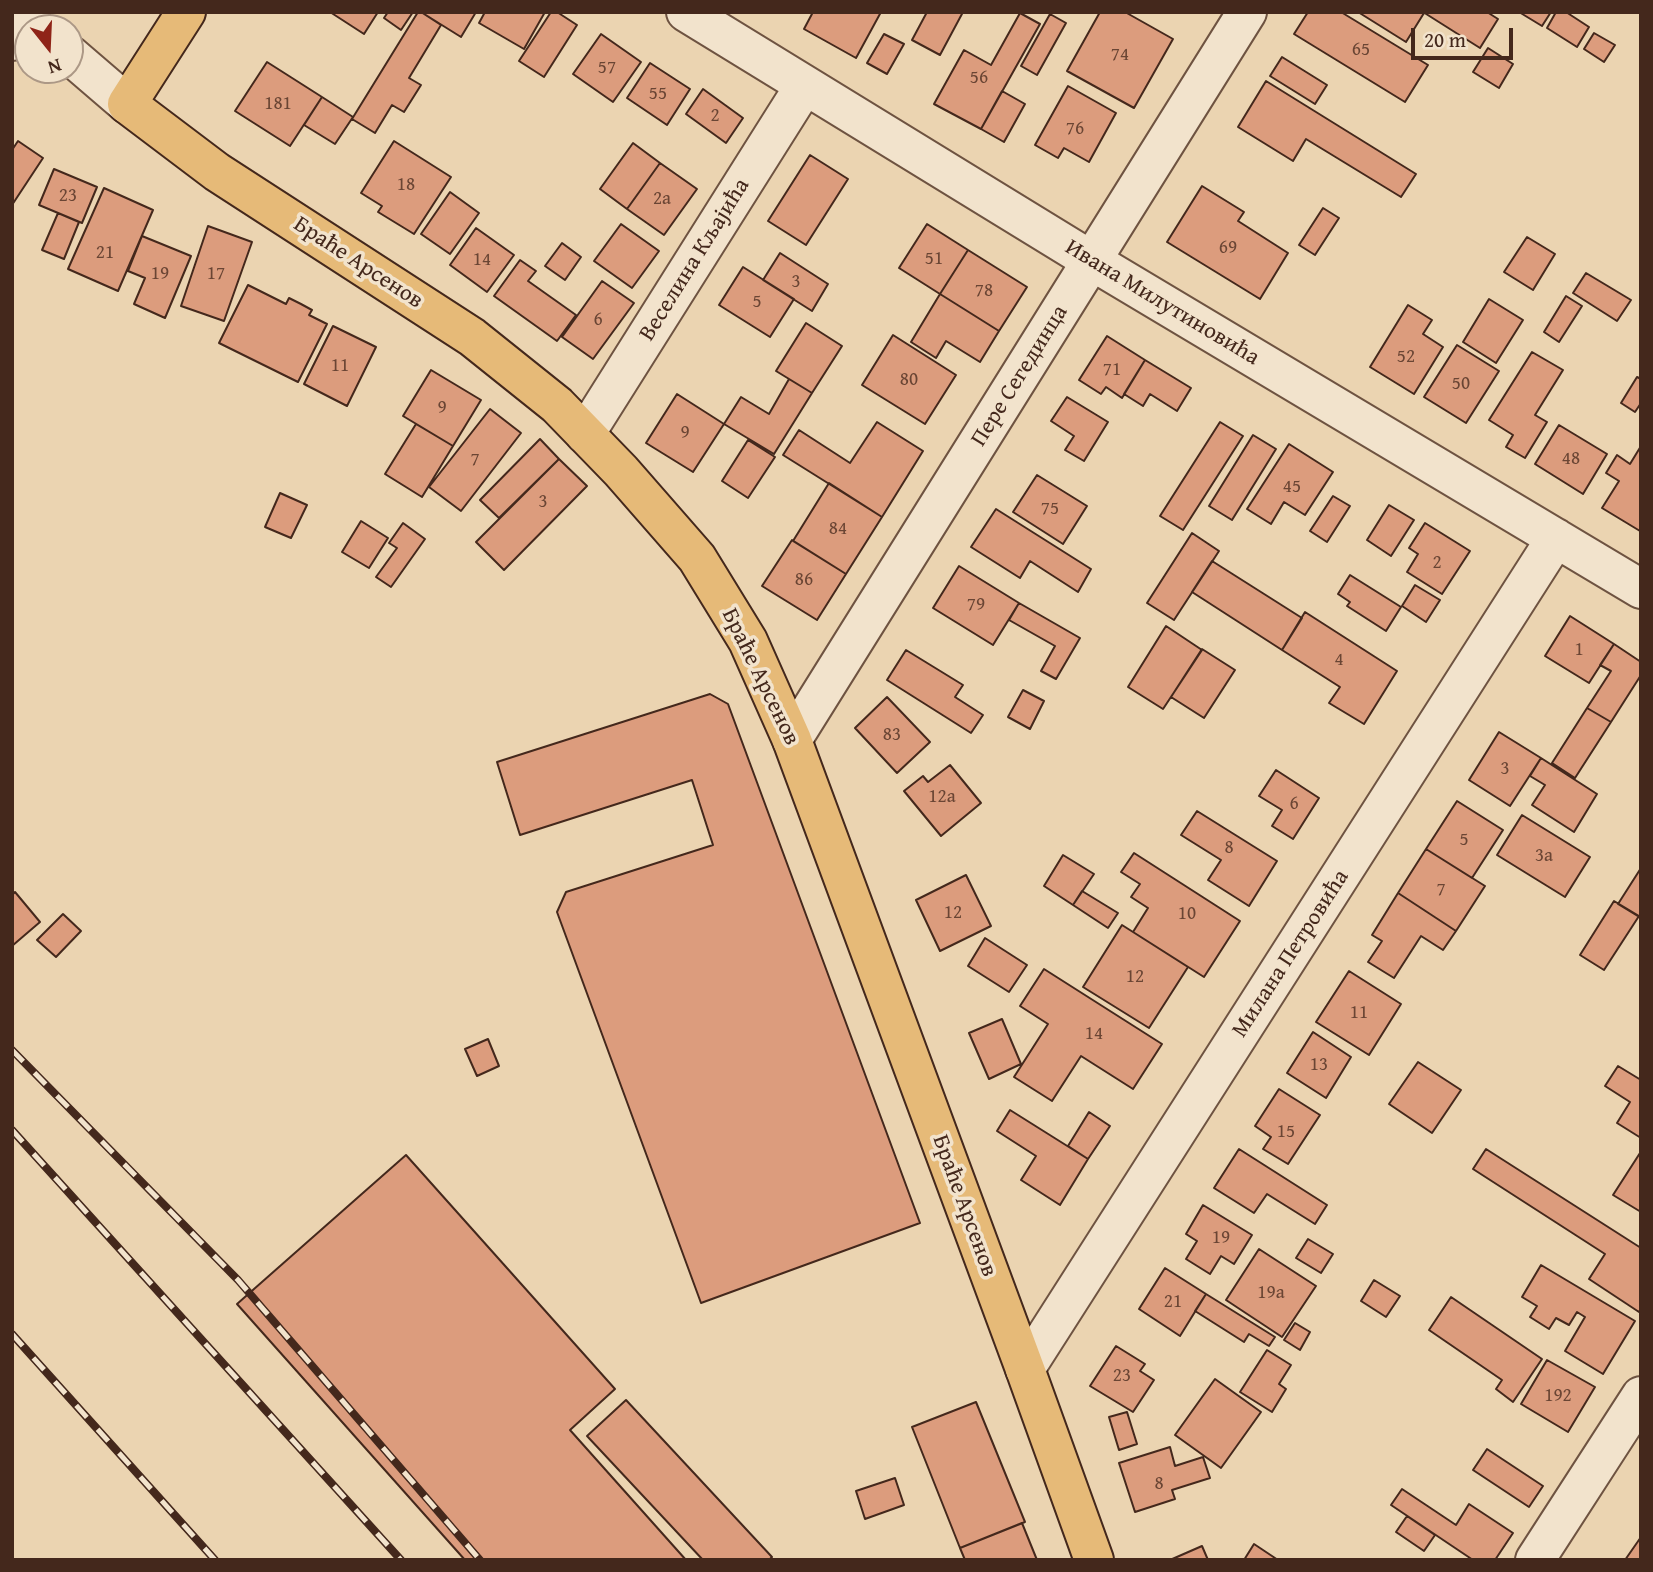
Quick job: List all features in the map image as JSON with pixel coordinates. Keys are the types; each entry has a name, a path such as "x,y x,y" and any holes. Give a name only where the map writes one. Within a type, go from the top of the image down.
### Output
{"main road":[{"path":"127,104 186,12"},
{"name":"Браће Арсенов","path":"127,104 217,172 472,337 557,405 621,471 698,558 748,640 792,740 1094,1560"}],"street":[{"name":"Ивана Милутиновића","path":"686,12 1091,261 1641,589"},
{"name":"Пере Сегединца","path":"792,740 1247,12"},
{"name":"Браће Арсенов","path":"84,67 127,104"},
{"name":"Веселина Кљајића","path":"585,434 805,85"},
{"name":"Милана Петровића","path":"1025,1369 1556,538"},
{"path":"1535,1560 1641,1396"}],"building":[{"path":"330,12 378,12 364,34"},
{"path":"388,12 413,12 401,30 384,18"},
{"path":"418,12 441,25 409,78 421,85 404,112 392,105 375,133 352,119"},
{"path":"421,12 476,12 461,37"},
{"path":"485,12 545,12 524,49 479,23"},
{"path":"551,12 557,12 577,25 544,77 519,61"},
{"path":"813,12 881,12 856,58 804,29"},
{"path":"927,12 963,12 940,55 912,40"},
{"path":"1100,12 1125,12 1173,39 1134,108 1067,71"},
{"path":"1308,12 1341,12 1428,65 1405,102 1294,34"},
{"path":"1358,12 1423,12 1424,13 1406,42"},
{"path":"1423,12 1487,12 1498,19 1480,48"},
{"path":"1519,12 1551,12 1542,26"},
{"path":"1556,12 1566,12 1589,27 1577,47 1547,28"},
{"path":"1020,13 1040,24 981,129 934,104 964,50 991,65"},
{"path":"1050,14 1066,23 1037,75 1021,66"},
{"path":"1594,33 1615,45 1604,62 1584,49"},
{"path":"601,34 641,62 613,102 573,74"},
{"path":"884,34 904,44 887,74 867,63"},
{"path":"1488,48 1513,64 1499,88 1473,72"},
{"path":"1282,57 1327,85 1315,104 1270,76"},
{"path":"267,62 322,97 290,146 235,111"},
{"path":"650,63 690,89 667,125 627,98"},
{"path":"1266,81 1416,174 1401,197 1306,139 1293,161 1238,127"},
{"path":"1068,86 1116,113 1089,162 1064,148 1058,158 1035,145"},
{"path":"703,89 743,118 726,143 686,114"},
{"path":"1002,91 1025,104 1004,142 981,129"},
{"path":"322,97 353,117 335,144 304,125"},
{"path":"18,141 43,158 12,205 12,150"},
{"path":"394,141 451,177 414,234 378,212 382,206 361,193"},
{"path":"633,143 660,163 627,209 600,189"},
{"path":"810,155 848,179 806,245 768,221"},
{"path":"660,163 697,189 664,235 627,209"},
{"path":"54,169 97,187 82,223 39,205"},
{"path":"1202,186 1244,212 1238,221 1288,253 1260,299 1167,242"},
{"path":"104,188 153,210 118,291 68,269"},
{"path":"450,192 479,213 450,254 421,234"},
{"path":"1323,208 1339,218 1315,255 1299,245"},
{"path":"58,213 79,222 64,259 42,250"},
{"path":"621,224 659,251 632,288 594,261"},
{"path":"927,224 968,250 940,294 899,268"},
{"path":"208,226 252,242 224,321 181,306"},
{"path":"476,228 514,255 487,292 450,265"},
{"path":"142,236 191,256 165,318 134,304 145,278 128,271"},
{"path":"1527,237 1555,254 1533,290 1504,272"},
{"path":"562,243 581,257 565,280 545,266"},
{"path":"968,250 1027,287 999,331 940,294"},
{"path":"780,253 828,284 812,311 763,280"},
{"path":"520,260 536,271 528,281 576,315 557,341 494,296"},
{"path":"743,267 794,299 770,337 719,305"},
{"path":"1586,273 1631,300 1617,321 1573,293"},
{"path":"602,281 634,303 593,359 562,337"},
{"path":"248,285 286,304 289,298 312,310 309,315 327,324 298,382 219,343"},
{"path":"940,294 999,331 980,362 946,341 936,358 911,342"},
{"path":"1566,296 1582,306 1559,342 1544,332"},
{"path":"1489,299 1523,320 1496,363 1463,342"},
{"path":"1408,305 1432,320 1423,334 1443,347 1414,394 1370,367"},
{"path":"806,323 842,346 812,393 776,371"},
{"path":"333,326 376,347 347,406 304,384"},
{"path":"893,335 956,375 925,424 862,385"},
{"path":"1107,336 1145,360 1122,398 1106,387 1101,394 1079,380"},
{"path":"1457,345 1499,371 1466,423 1424,397"},
{"path":"1532,352 1563,370 1535,415 1547,422 1525,458 1506,447 1513,435 1489,420"},
{"path":"1145,360 1191,388 1177,411 1150,394 1143,406 1124,394"},
{"path":"431,370 481,400 453,446 403,416"},
{"path":"1637,377 1641,379 1641,403 1635,412 1621,403"},
{"path":"789,379 812,393 774,454 724,424 741,397 769,414"},
{"path":"677,394 724,424 693,472 646,443"},
{"path":"1067,397 1108,422 1084,461 1065,450 1074,436 1051,421"},
{"path":"490,409 521,433 461,511 429,487"},
{"path":"877,422 923,451 882,517 783,455 799,430 850,463"},
{"path":"1220,422 1243,436 1183,530 1160,516"},
{"path":"416,424 453,446 422,497 385,474"},
{"path":"1559,425 1607,454 1583,494 1535,464"},
{"path":"1253,435 1276,449 1232,520 1209,506"},
{"path":"540,439 559,459 499,518 480,500"},
{"path":"748,440 775,457 748,498 722,481"},
{"path":"1289,444 1333,472 1305,515 1284,502 1271,524 1247,509"},
{"path":"1641,446 1640,531 1602,508 1619,481 1606,473 1617,455 1630,464"},
{"path":"559,459 587,486 504,570 476,542"},
{"path":"1037,475 1087,506 1063,544 1013,512"},
{"path":"829,483 882,517 846,574 793,541"},
{"path":"280,493 307,505 291,538 265,527"},
{"path":"1333,496 1350,506 1327,542 1310,531"},
{"path":"1389,505 1414,520 1391,556 1367,540"},
{"path":"996,509 1091,569 1078,592 1030,561 1020,578 971,547"},
{"path":"361,521 388,538 369,568 342,552"},
{"path":"403,523 425,539 391,587 376,577 397,548 389,543"},
{"path":"1425,523 1470,551 1442,594 1407,572 1418,554 1409,548"},
{"path":"1192,533 1219,551 1174,620 1147,603"},
{"path":"792,540 846,574 817,620 762,586"},
{"path":"1212,561 1302,618 1282,650 1192,592"},
{"path":"959,566 1019,603 993,645 933,608"},
{"path":"1350,575 1401,607 1386,631 1347,606 1350,602 1338,594"},
{"path":"1415,585 1440,600 1426,622 1402,606"},
{"path":"1019,603 1080,638 1056,679 1041,671 1055,646 1009,620"},
{"path":"1305,612 1397,671 1364,724 1329,703 1340,687 1282,650"},
{"path":"1570,616 1614,644 1589,683 1545,656"},
{"path":"1166,626 1202,650 1163,709 1128,687"},
{"path":"1614,644 1641,662 1641,675 1611,722 1587,708 1611,671 1600,665"},
{"path":"1202,649 1235,670 1204,718 1171,697"},
{"path":"906,650 963,685 955,697 983,715 971,733 887,680"},
{"path":"1023,690 1044,701 1030,729 1008,717"},
{"path":"710,694 728,704 920,1223 701,1303 557,912 566,892 713,845 692,780 520,835 497,762"},
{"path":"887,697 930,742 897,773 855,728"},
{"path":"1587,708 1611,722 1575,778 1552,763"},
{"path":"1499,732 1541,758 1510,806 1469,780"},
{"path":"1541,758 1597,794 1574,832 1532,805 1545,785 1530,776"},
{"path":"950,765 981,803 941,836 904,791 923,776 928,782"},
{"path":"1276,770 1319,798 1293,839 1272,826 1282,810 1259,796"},
{"path":"1457,801 1503,830 1472,878 1426,849"},
{"path":"1197,811 1277,861 1249,906 1208,880 1221,860 1181,835"},
{"path":"1522,815 1590,857 1565,897 1497,855"},
{"path":"1426,849 1485,886 1456,931 1398,893"},
{"path":"1134,853 1240,921 1204,977 1133,932 1148,908 1131,897 1140,884 1121,872"},
{"path":"1063,855 1094,874 1073,905 1044,886"},
{"path":"1641,868 1641,918 1618,904"},
{"path":"966,875 991,926 940,951 916,900"},
{"path":"1082,891 1118,913 1108,928 1073,905"},
{"path":"15,892 40,922 12,946 12,895"},
{"path":"1398,893 1456,931 1443,950 1421,936 1394,978 1368,962 1382,941 1372,935"},
{"path":"1614,901 1639,916 1604,970 1580,955"},
{"path":"63,914 81,931 56,957 37,940"},
{"path":"1122,925 1188,967 1149,1028 1083,987"},
{"path":"985,938 1027,965 1009,992 968,966"},
{"path":"1044,969 1162,1044 1133,1089 1081,1056 1052,1101 1014,1077 1048,1024 1020,1006"},
{"path":"1349,971 1401,1004 1369,1055 1316,1022"},
{"path":"1002,1019 1021,1064 989,1079 969,1033"},
{"path":"1313,1032 1351,1057 1326,1098 1287,1073"},
{"path":"488,1039 499,1066 477,1076 465,1049"},
{"path":"1418,1062 1461,1090 1432,1133 1389,1104"},
{"path":"1618,1066 1641,1080 1641,1138 1617,1123 1630,1102 1605,1086"},
{"path":"1279,1089 1320,1115 1288,1164 1263,1149 1271,1137 1255,1126"},
{"path":"1010,1110 1088,1159 1060,1205 1021,1180 1036,1156 997,1131"},
{"path":"1089,1112 1110,1126 1088,1159 1068,1146"},
{"path":"1239,1149 1327,1205 1315,1224 1267,1194 1254,1213 1214,1188"},
{"path":"1486,1149 1641,1248 1639,1312 1589,1279 1605,1254 1473,1169"},
{"path":"1641,1154 1641,1212 1613,1195"},
{"path":"406,1155 615,1389 570,1430 686,1560 465,1560 237,1304"},
{"path":"1203,1205 1252,1235 1234,1264 1221,1256 1210,1274 1186,1259 1197,1241 1186,1234"},
{"path":"1308,1239 1333,1254 1321,1273 1296,1258"},
{"path":"1259,1249 1316,1286 1282,1337 1226,1300"},
{"path":"1541,1265 1635,1321 1603,1374 1565,1351 1585,1317 1577,1312 1569,1325 1556,1318 1549,1329 1530,1317 1537,1306 1522,1297"},
{"path":"1165,1268 1206,1294 1180,1336 1139,1309"},
{"path":"1374,1280 1400,1296 1386,1317 1361,1301"},
{"path":"1206,1294 1275,1337 1269,1346 1249,1334 1244,1342 1195,1311"},
{"path":"1451,1297 1542,1359 1513,1402 1496,1389 1502,1380 1429,1330"},
{"path":"1295,1323 1310,1332 1300,1350 1284,1340"},
{"path":"1116,1346 1145,1364 1140,1371 1154,1380 1133,1412 1090,1386"},
{"path":"1267,1350 1291,1365 1279,1384 1286,1389 1272,1412 1240,1392"},
{"path":"1547,1360 1595,1387 1568,1432 1521,1404"},
{"path":"1215,1379 1261,1412 1221,1468 1175,1435"},
{"path":"626,1400 772,1557 769,1560 703,1560 587,1436"},
{"path":"976,1402 1025,1522 960,1548 912,1427"},
{"path":"1127,1412 1137,1444 1119,1450 1109,1417"},
{"path":"1170,1447 1175,1466 1203,1457 1210,1478 1172,1490 1175,1499 1135,1512 1119,1463"},
{"path":"1487,1449 1543,1486 1529,1507 1473,1470"},
{"path":"895,1478 904,1505 865,1519 856,1491"},
{"path":"1402,1489 1456,1525 1469,1504 1513,1533 1495,1560 1473,1560 1391,1505"},
{"path":"1407,1516 1435,1535 1424,1551 1396,1532"},
{"path":"1022,1523 1037,1560 965,1560 960,1548"},
{"path":"1641,1537 1641,1560 1625,1560"},
{"path":"1254,1544 1278,1560 1244,1560"},
{"path":"1202,1546 1208,1560 1170,1560"}],"railway":[{"path":"12,1050 238,1280 480,1560"},
{"path":"12,1130 401,1560"},
{"path":"12,1334 215,1560"}]}
